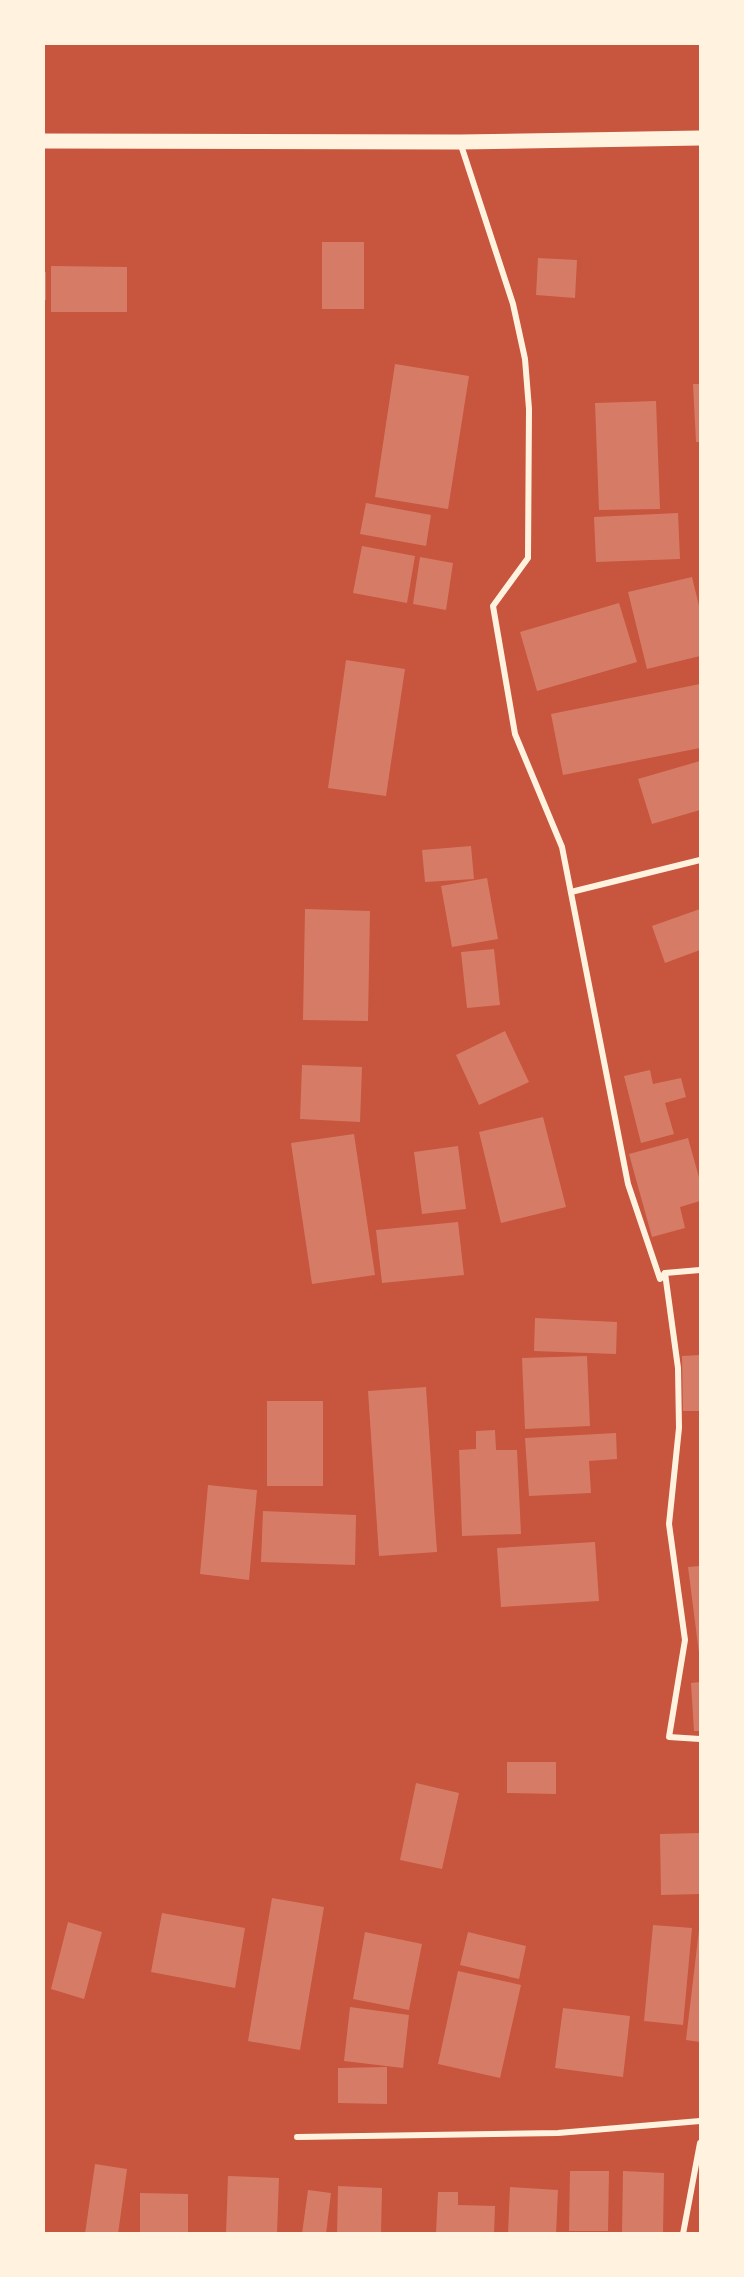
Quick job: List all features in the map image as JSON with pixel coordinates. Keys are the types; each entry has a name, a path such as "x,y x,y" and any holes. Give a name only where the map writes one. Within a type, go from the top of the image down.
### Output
{"main road":[{"path":"44,141 460,142 700,138"}],"street":[{"path":"460,142 513,304 525,358 528,409 528,558 493,606 515,734 562,847 628,1184 660,1279 665,1273 700,1270"},
{"path":"570,892 700,860"},
{"path":"665,1273 678,1368 679,1416 669,1524 685,1640 669,1737 700,1739"},
{"path":"297,2137 558,2133 700,2121"},
{"path":"683,2234 700,2143"}],"building":[{"path":"322,242 364,242 364,309 322,309"},
{"path":"538,258 577,260 575,298 536,295"},
{"path":"51,266 127,267 127,312 51,312"},
{"path":"44,272 46,272 46,300 44,300"},
{"path":"395,364 469,376 448,509 375,497"},
{"path":"693,384 700,384 700,442 696,442"},
{"path":"656,401 660,509 599,510 595,403"},
{"path":"366,503 431,515 426,546 360,534"},
{"path":"678,513 680,559 596,562 594,517"},
{"path":"362,546 415,556 407,603 353,593"},
{"path":"420,557 453,563 446,610 413,604"},
{"path":"692,577 700,610 700,656 647,669 628,592"},
{"path":"619,603 637,662 537,691 520,632"},
{"path":"346,660 405,669 386,796 328,788"},
{"path":"700,684 700,748 563,775 551,714"},
{"path":"700,761 700,810 652,824 638,779"},
{"path":"471,846 474,879 425,882 422,850"},
{"path":"487,878 498,939 452,947 441,886"},
{"path":"305,909 370,911 368,1021 303,1020"},
{"path":"700,909 700,950 665,963 652,926"},
{"path":"494,949 500,1005 467,1008 461,952"},
{"path":"505,1031 529,1082 479,1105 456,1055"},
{"path":"302,1065 362,1067 360,1122 300,1119"},
{"path":"650,1070 653,1084 681,1078 686,1097 665,1103 674,1134 641,1143 624,1076"},
{"path":"543,1117 566,1207 501,1223 479,1132"},
{"path":"354,1134 375,1275 312,1284 291,1143"},
{"path":"688,1138 700,1181 700,1201 680,1207 685,1228 652,1237 629,1154"},
{"path":"458,1146 466,1209 422,1214 414,1152"},
{"path":"458,1222 464,1275 382,1283 376,1230"},
{"path":"535,1318 617,1322 616,1354 534,1351"},
{"path":"700,1355 700,1411 683,1411 682,1356"},
{"path":"587,1356 590,1426 525,1429 522,1358"},
{"path":"426,1387 437,1552 379,1556 368,1391"},
{"path":"267,1401 323,1401 323,1486 267,1486"},
{"path":"495,1430 496,1450 517,1450 521,1534 462,1536 459,1450 476,1449 476,1431"},
{"path":"616,1433 617,1459 589,1461 591,1493 529,1496 525,1438"},
{"path":"208,1485 257,1490 249,1580 200,1574"},
{"path":"263,1511 356,1515 355,1565 261,1562"},
{"path":"595,1542 599,1601 501,1607 497,1548"},
{"path":"700,1566 700,1653 699,1653 688,1567"},
{"path":"700,1682 700,1731 694,1731 691,1683"},
{"path":"507,1762 556,1762 556,1794 507,1793"},
{"path":"416,1783 459,1793 442,1869 400,1860"},
{"path":"700,1833 700,1894 661,1895 660,1834"},
{"path":"272,1898 324,1907 300,2050 248,2041"},
{"path":"162,1913 245,1928 235,1988 151,1972"},
{"path":"68,1922 102,1932 84,1999 51,1989"},
{"path":"653,1925 692,1928 683,2025 644,2021"},
{"path":"700,1930 700,2042 686,2040"},
{"path":"365,1932 422,1944 409,2010 353,1999"},
{"path":"468,1932 526,1946 519,1979 460,1965"},
{"path":"458,1971 521,1985 500,2078 438,2064"},
{"path":"350,2007 409,2015 403,2068 344,2061"},
{"path":"563,2008 630,2016 623,2077 555,2068"},
{"path":"387,2067 387,2104 338,2103 338,2068"},
{"path":"95,2164 127,2169 118,2234 85,2234"},
{"path":"570,2171 609,2171 608,2231 569,2231"},
{"path":"623,2171 664,2173 663,2234 622,2234"},
{"path":"228,2176 279,2178 277,2234 226,2234"},
{"path":"338,2186 382,2188 381,2234 337,2234"},
{"path":"510,2187 558,2190 556,2234 508,2234"},
{"path":"308,2190 331,2193 326,2234 302,2234"},
{"path":"438,2192 458,2192 458,2205 495,2206 494,2234 436,2233"},
{"path":"140,2193 188,2194 188,2232 140,2232"}]}
